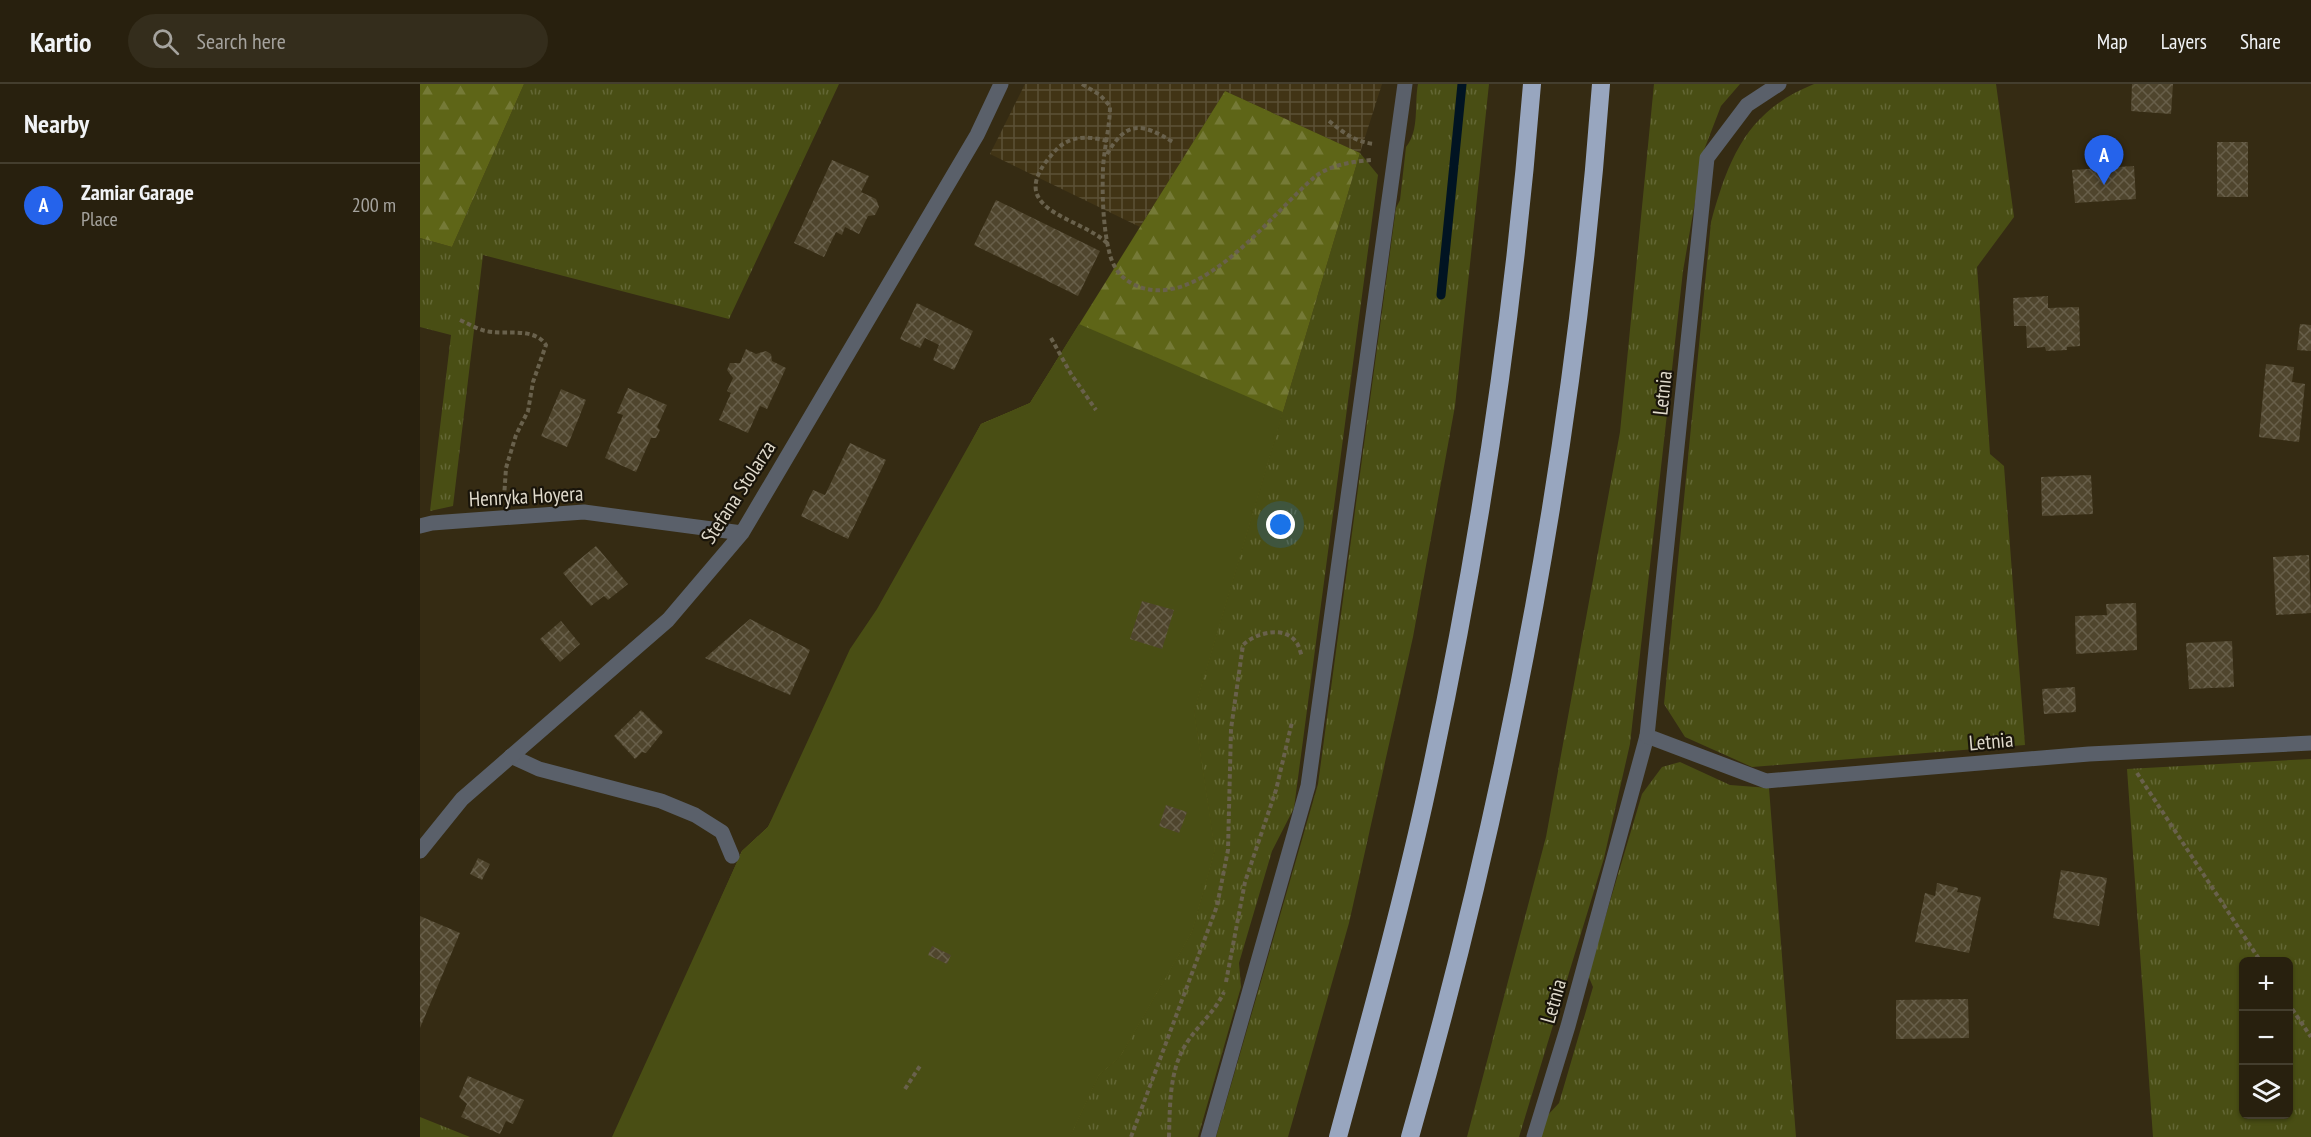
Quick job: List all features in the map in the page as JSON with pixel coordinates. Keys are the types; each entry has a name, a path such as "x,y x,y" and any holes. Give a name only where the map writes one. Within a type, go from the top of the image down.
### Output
{"highway":[{"path":"1338,1137 1398,914 1452,671 1495,409 1516,253 1532,84"},
{"path":"1410,1137 1462,944 1520,682 1567,410 1586,257 1601,84"}],"street":[{"name":"Stefana Stolarza","path":"420,851 462,799 668,620 742,532 954,175 1001,84"},
{"path":"1208,1137 1308,786 1405,84"},
{"name":"Letnia","path":"1534,1137 1568,1026 1647,736 1707,158 1747,105 1779,84"},
{"name":"Henryka Hoyera","path":"420,526 432,523 584,512 742,532"},
{"name":"Letnia","path":"1647,736 1766,781 2123,752 2311,742"},
{"path":"511,756 539,769 661,801 695,815 722,832 732,856"}],"path":[{"path":"1082,84 1100,95 1110,106 1103,170 1110,256 1119,274 1146,290 1176,287 1208,276 1250,242 1318,175 1357,160"},
{"path":"1329,121 1346,135 1362,142"},
{"path":"1105,157 1117,136 1126,129 1138,127 1155,131 1173,142"},
{"path":"1107,141 1093,137 1076,138 1061,145 1046,160 1038,174 1037,192 1041,204 1053,213 1101,237 1109,245"},
{"path":"460,320 492,333 525,333 543,341 546,345 533,382 528,411 506,468 503,504"},
{"path":"1052,338 1071,374 1096,410"},
{"path":"1131,1137 1217,906 1228,850 1231,729 1243,645 1251,638 1263,634 1282,633 1296,640 1302,656 1302,666"},
{"path":"1169,1137 1175,1069 1188,1041 1215,1011 1225,990 1245,882 1276,790 1292,721"},
{"path":"2123,752 2258,957"},
{"path":"2293,1009 2311,1037"},
{"path":"905,1089 920,1066"}],"shaded area":[{"path":"1025,84 1382,84 1360,153 1225,91 1140,227 990,154"}],"green space":[{"path":"420,84 524,84 452,247 420,238"},
{"path":"524,84 839,84 729,319 483,255 453,506 430,511 451,335 420,327 420,238 452,247"},
{"path":"1418,84 1489,84 1455,406 1413,637 1349,923 1288,1137 1216,1137 1318,784 1396,208 1400,200 1406,147 1415,125"},
{"path":"1654,84 1740,84 1721,106 1704,150 1683,271 1630,744 1604,858 1519,1137 1467,1137 1546,837 1620,432"},
{"path":"1814,84 1996,84 2014,217 1977,267 1990,454 2004,466 2025,745 1752,767 1685,737 1664,704 1711,222 1725,177 1744,139 1772,108 1791,95"},
{"path":"1225,91 1360,153 1194,711 1215,850 1192,932 1120,1057 1099,1075 1070,1137 615,1137 742,851 768,827 981,424 1030,403"},
{"path":"1360,153 1378,175 1294,808 1272,851 1239,963 1241,987 1198,1137 1070,1137 1099,1075 1120,1057 1192,932 1215,850 1194,711"},
{"path":"1079,324 1283,412 1194,711 1215,850 1192,932 1120,1057 1099,1075 1070,1137 612,1137 742,851 768,827 850,649 877,609 981,424 1030,403"},
{"path":"2311,759 2311,1137 2153,1137 2127,769"},
{"path":"1680,762 1730,785 1769,788 1796,1137 1540,1137 1546,1117 1559,1103 1593,987 1588,975 1642,794 1662,767"},
{"path":"420,1117 470,1137 420,1137"}],"building":[{"path":"2132,84 2173,84 2171,114 2131,111"},
{"path":"2217,142 2248,142 2248,197 2217,197"},
{"path":"832,160 869,176 861,192 876,199 879,207 875,215 868,216 859,234 845,227 842,235 836,232 824,257 794,243"},
{"path":"2134,166 2136,199 2075,203 2072,170"},
{"path":"996,200 1100,251 1078,296 974,245"},
{"path":"2048,296 2048,308 2079,307 2080,346 2067,347 2067,350 2046,351 2045,347 2027,348 2026,326 2014,326 2013,298"},
{"path":"917,303 973,331 954,370 933,360 939,345 925,338 920,348 900,339"},
{"path":"2300,324 2311,325 2311,351 2297,350"},
{"path":"746,349 756,354 766,351 771,354 772,361 786,368 767,409 760,406 748,433 719,420 731,393 727,391 733,378 727,370 730,363 740,363"},
{"path":"2266,364 2294,367 2292,382 2305,384 2299,442 2259,437"},
{"path":"628,388 667,405 657,427 660,430 656,438 651,438 636,472 605,458 623,415 617,413"},
{"path":"561,389 586,400 567,447 541,436"},
{"path":"850,443 886,460 848,539 801,516 813,490 825,495"},
{"path":"2091,475 2093,514 2042,516 2041,477"},
{"path":"596,546 628,584 608,600 604,596 591,606 563,573"},
{"path":"2309,555 2311,613 2276,615 2273,557"},
{"path":"1142,601 1174,610 1162,649 1130,639"},
{"path":"2136,603 2137,650 2076,654 2075,616 2107,615 2106,604"},
{"path":"750,619 810,650 790,695 705,658"},
{"path":"561,621 580,644 560,662 540,639"},
{"path":"2232,641 2234,687 2189,689 2186,643"},
{"path":"2075,687 2076,712 2044,714 2042,689"},
{"path":"641,710 663,732 646,753 642,752 635,759 614,736"},
{"path":"1166,805 1187,812 1179,833 1159,826"},
{"path":"478,858 490,864 482,880 470,874"},
{"path":"2061,870 2107,878 2099,926 2053,918"},
{"path":"1937,883 1958,888 1957,892 1981,897 1969,953 1915,942 1925,893 1935,896"},
{"path":"420,916 460,933 420,1028"},
{"path":"932,946 951,955 947,964 928,955"},
{"path":"1968,999 1969,1038 1896,1039 1896,1000"},
{"path":"468,1076 524,1100 513,1124 506,1121 500,1134 461,1117 467,1104 459,1097"}],"waterway":[{"path":"1441,295 1462,84"}],"place":[{"name":"Zamiar Garage","path":"2104,185"}]}
